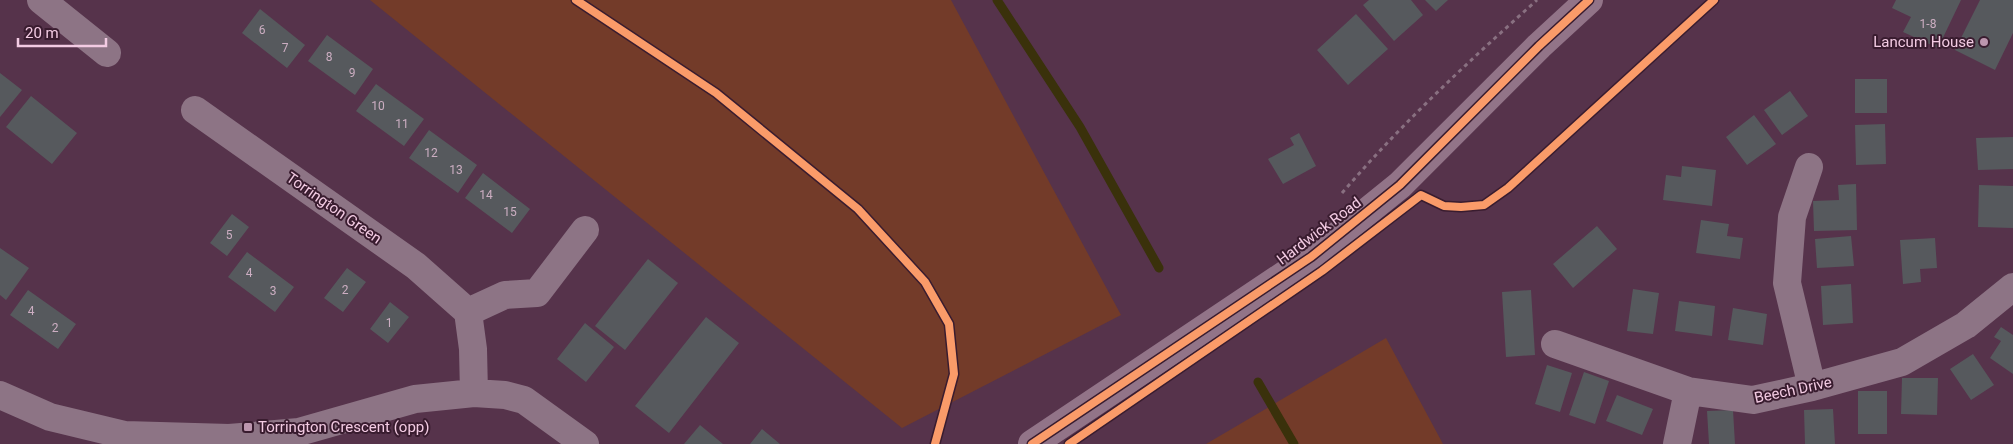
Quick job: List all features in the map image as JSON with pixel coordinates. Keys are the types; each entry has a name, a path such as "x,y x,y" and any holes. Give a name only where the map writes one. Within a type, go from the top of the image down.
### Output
{"street":[{"path":"41,0 106,54"},
{"name":"Hardwick Road","path":"1032,444 1311,257 1400,185 1538,46 1589,0"},
{"name":"Torrington Green","path":"194,110 416,266 468,312"},
{"path":"1809,167 1792,217 1786,283 1812,387"},
{"path":"474,393 473,349 468,312 505,295 537,294 586,230"},
{"name":"Beech Drive","path":"1556,344 1688,391 1753,400 1812,387 1902,362 1966,325 2013,287"},
{"path":"1678,444 1688,391"},
{"path":"0,395 50,417 125,434 229,441 299,432 415,399 474,393 505,395 524,400 585,444"}],"path":[{"path":"1341,194 1379,150 1456,72 1537,0"}],"shaded area":[{"path":"370,0 951,0 1121,315 902,428"},
{"path":"1386,338 1443,444 1206,444"}],"building":[{"path":"1369,0 1411,0 1423,15 1394,41 1363,5"},
{"path":"1425,0 1448,0 1436,11"},
{"name":"Lancum House","path":"1896,0 1961,0 1938,48 1903,32 1911,17 1892,8"},
{"name":"Lancum House","path":"1980,0 2013,0 2013,33 1995,70 1955,50"},
{"path":"260,9 305,45 287,68 242,33"},
{"path":"1356,14 1388,49 1348,85 1317,50"},
{"path":"327,35 373,69 355,95 308,61"},
{"path":"0,73 22,90 0,117"},
{"path":"1855,79 1887,79 1887,113 1855,113"},
{"path":"376,84 424,119 404,146 356,111"},
{"path":"1790,91 1808,116 1782,135 1764,110"},
{"path":"31,96 77,133 52,164 6,127"},
{"path":"1754,115 1776,144 1747,165 1726,137"},
{"path":"1885,124 1886,164 1856,165 1855,125"},
{"path":"429,130 477,165 458,193 409,158"},
{"path":"1299,133 1316,166 1283,184 1268,159 1294,145 1290,138"},
{"path":"2013,137 2013,169 1978,170 1976,138"},
{"path":"1682,166 1716,170 1712,206 1663,200 1666,175 1681,177"},
{"path":"483,173 530,209 512,233 465,198"},
{"path":"1856,184 1857,230 1814,231 1813,201 1839,200 1838,185"},
{"path":"1979,185 2013,186 2013,228 1978,227"},
{"path":"232,214 249,227 227,256 210,243"},
{"path":"1701,220 1729,224 1727,236 1743,238 1740,259 1696,253"},
{"path":"1597,226 1617,249 1573,288 1553,264"},
{"path":"1851,236 1854,266 1817,268 1815,239"},
{"path":"1935,238 1937,268 1920,269 1921,282 1903,284 1900,240"},
{"path":"0,248 29,268 6,300 0,295"},
{"path":"247,252 294,287 275,312 228,277"},
{"path":"648,259 678,283 625,350 595,326"},
{"path":"347,268 366,282 343,312 324,298"},
{"path":"1851,284 1853,323 1823,325 1821,286"},
{"path":"1633,289 1659,293 1653,334 1627,331"},
{"path":"28,290 76,324 58,349 10,315"},
{"path":"1531,290 1535,355 1506,357 1502,292"},
{"path":"1679,301 1715,306 1712,336 1675,331"},
{"path":"390,302 409,317 388,343 370,329"},
{"path":"1733,308 1767,314 1763,345 1728,340"},
{"path":"706,317 739,343 669,433 635,406"},
{"path":"585,323 614,347 586,382 557,359"},
{"path":"2001,327 2013,335 2013,374 1990,358 2001,341 1994,337"},
{"path":"1973,354 1994,385 1971,400 1950,369"},
{"path":"1547,365 1572,373 1560,412 1535,404"},
{"path":"1584,372 1609,381 1595,424 1569,415"},
{"path":"1902,378 1938,378 1937,415 1901,414"},
{"path":"1858,391 1887,391 1887,434 1858,434"},
{"path":"1617,395 1653,409 1642,435 1606,421"},
{"path":"1833,409 1835,444 1805,444 1804,410"},
{"path":"1733,410 1735,444 1709,444 1707,411"},
{"path":"700,425 723,444 684,444"},
{"path":"762,429 780,444 750,444"}],"waterway":[{"path":"997,0 1080,127 1159,268"},
{"path":"1258,382 1294,444"}],"cycle path":[{"path":"576,0 716,93 858,209 925,282 949,324 954,374 935,444"},
{"path":"1032,444 1311,257 1400,185 1539,46 1589,0"},
{"path":"1069,444 1322,271 1421,195 1444,206 1484,205 1508,188 1714,0"}],"place":[{"name":"Lancum House","path":"1984,42"},
{"name":"Torrington Crescent (opp)","path":"248,427"}]}
